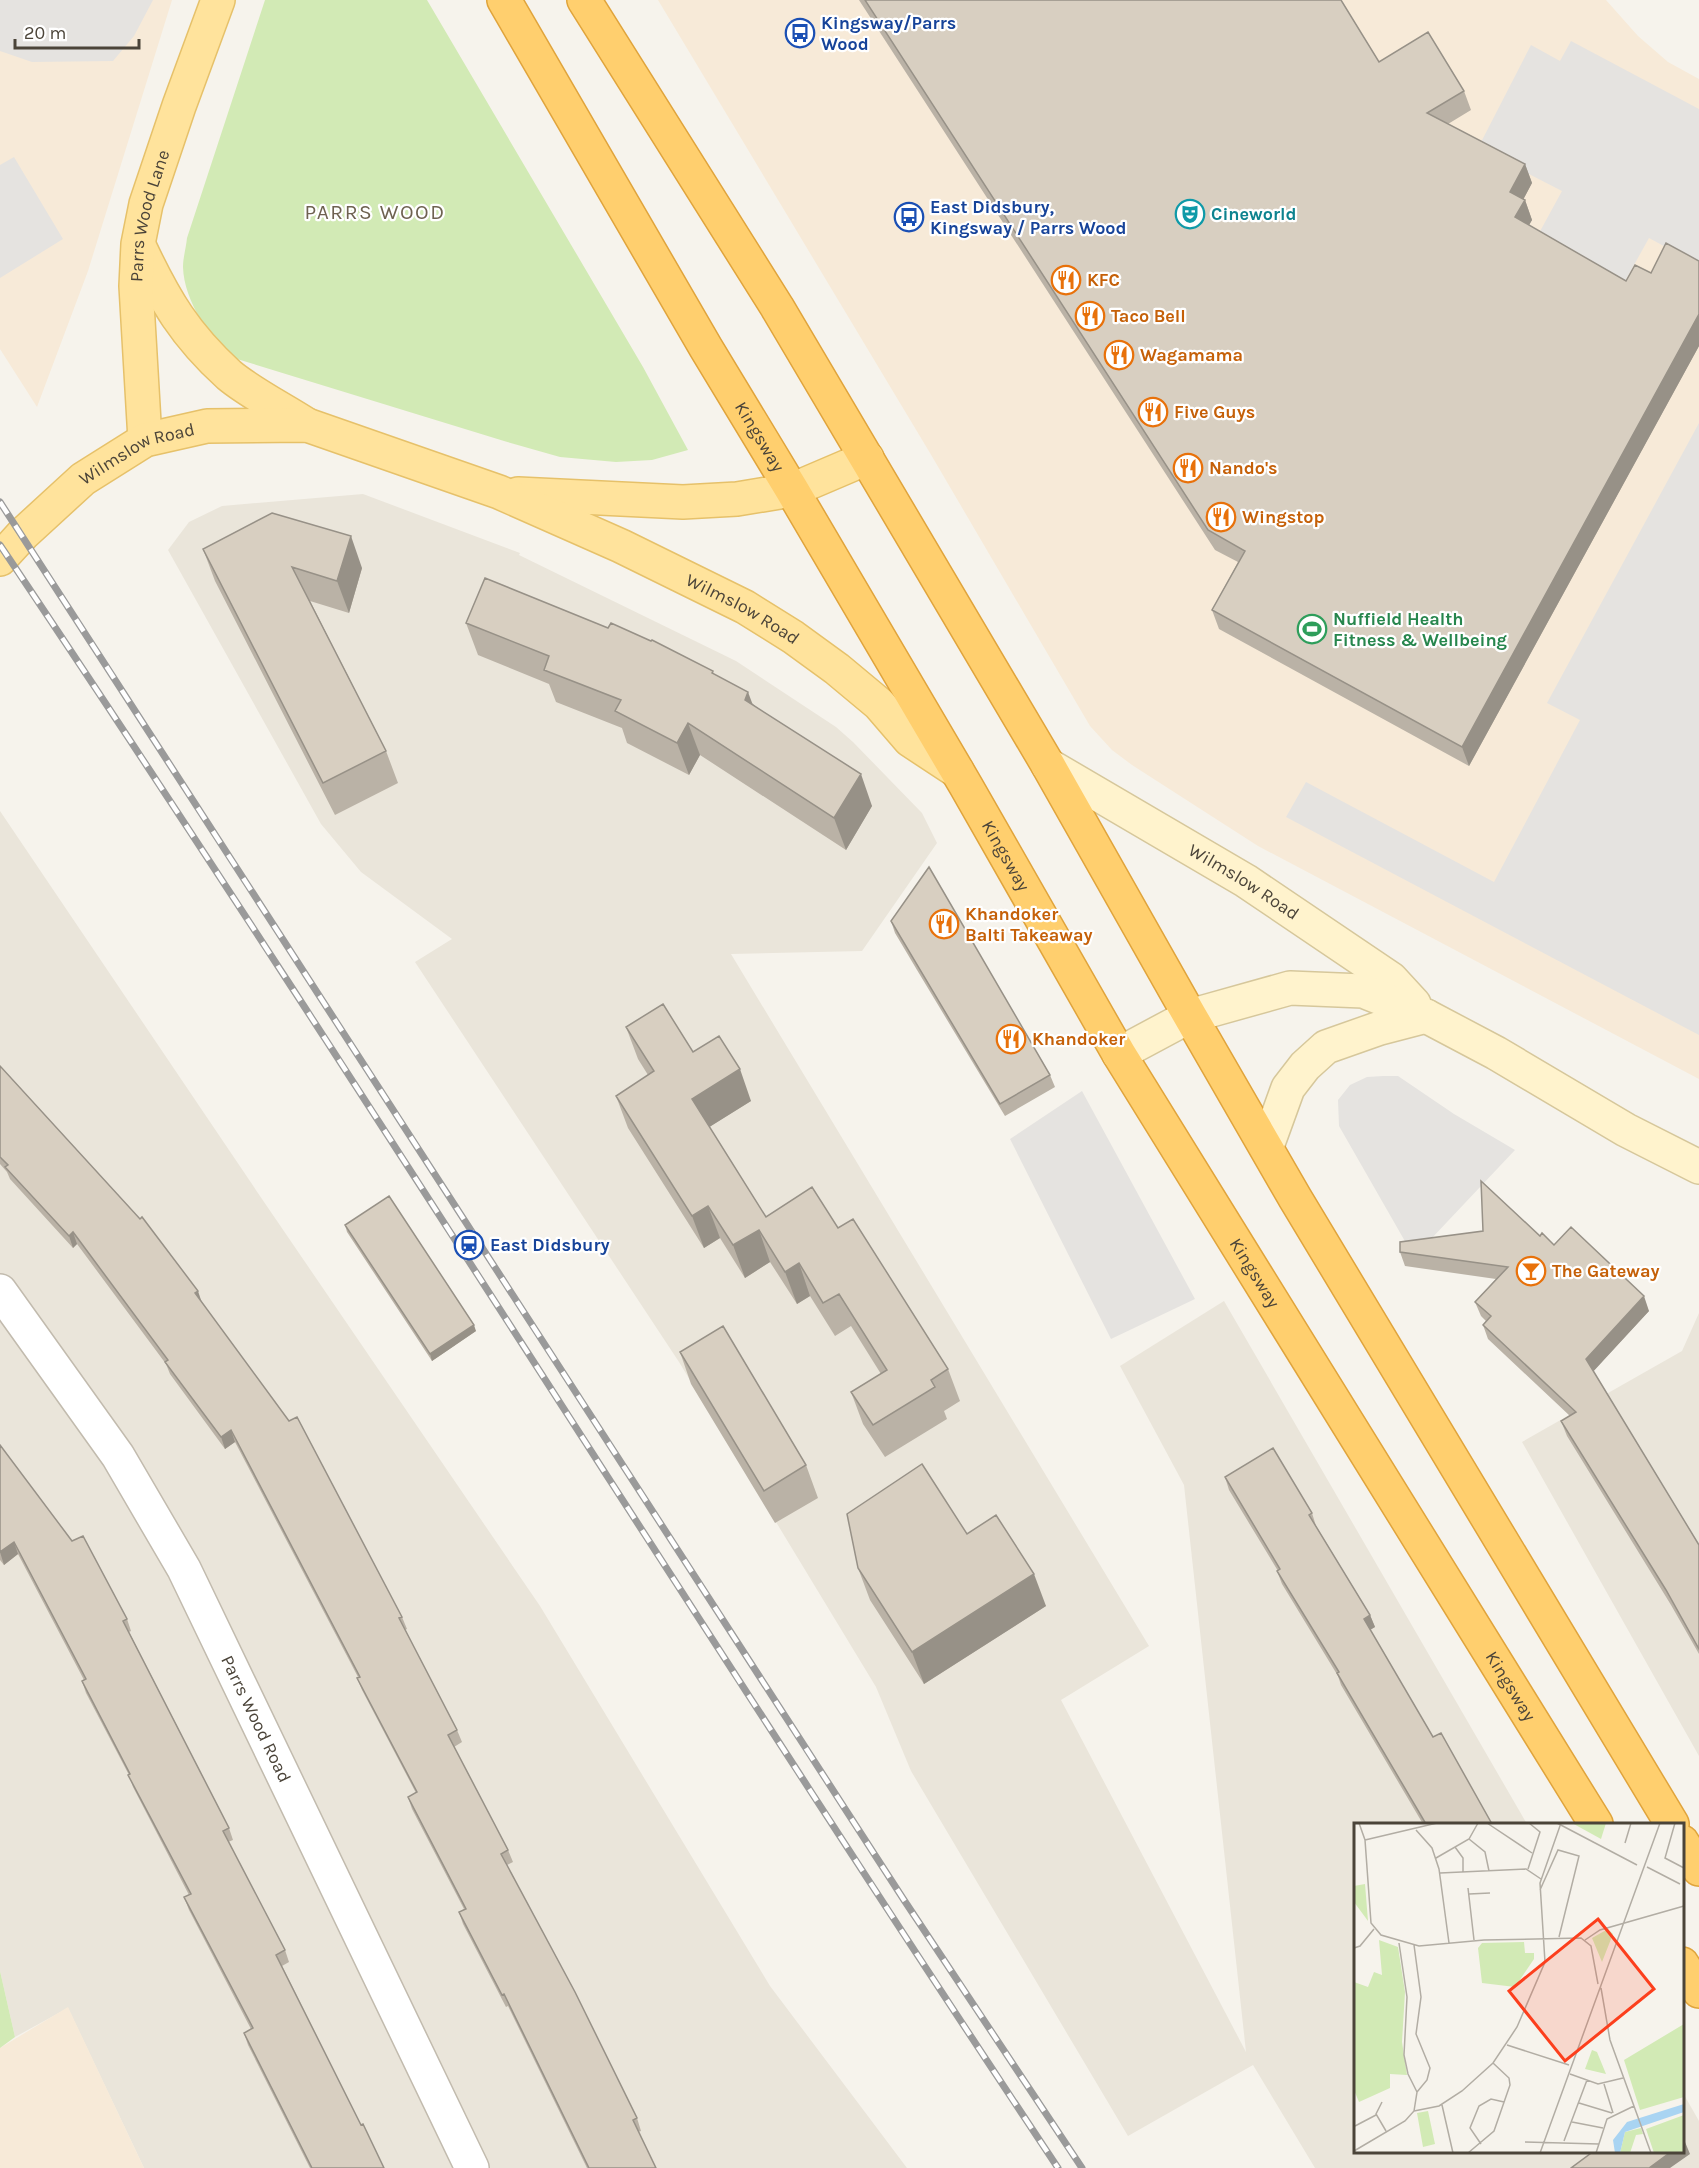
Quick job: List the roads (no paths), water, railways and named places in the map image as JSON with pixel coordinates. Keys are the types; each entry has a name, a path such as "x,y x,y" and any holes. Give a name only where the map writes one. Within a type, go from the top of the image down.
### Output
{"highway":[{"name":"Kingsway","path":"504,0 700,338 957,771 1119,1054 1595,1823"},
{"path":"584,0 777,307 1048,765 1190,1016 1337,1268 1671,1823"},
{"path":"1684,1844 1699,1869"},
{"path":"1684,1966 1699,1991"}],"main road":[{"name":"Parrs Wood Lane","path":"145,440 136,286 138,244 146,204 218,0"},
{"name":"Wilmslow Road","path":"138,244 160,292 186,330 231,376 307,425 499,492 621,546 745,607 793,637 837,669 879,705 910,740 957,771"},
{"name":"Wilmslow Road","path":"0,559 23,534 83,479 145,440 207,426 307,425"},
{"name":"Wilmslow Road","path":"499,492 683,502 736,500 792,490 867,458"},
{"name":"Wilmslow Road","path":"1048,765 1246,881 1391,979 1426,1016"},
{"name":"Wilmslow Road","path":"1119,1054 1190,1016 1290,988 1363,991 1426,1016 1496,1053 1626,1130 1699,1167"},
{"path":"1267,1146 1288,1088 1305,1066 1326,1047 1380,1028 1426,1016"}],"street":[{"name":"Parrs Wood Road","path":"0,1291 118,1456 184,1569 472,2168"}],"railway":[{"path":"0,502 904,1900 1082,2168"},
{"path":"0,545 267,949 792,1763 1058,2168"}],"place":[{"name":"Kingsway/Parrs Wood","path":"800,33"},
{"name":"Cineworld","path":"1190,214"},
{"name":"East Didsbury, Kingsway / Parrs Wood","path":"909,217"},
{"name":"KFC","path":"1066,280"},
{"name":"Taco Bell","path":"1090,316"},
{"name":"Wagamama","path":"1119,355"},
{"name":"Five Guys","path":"1153,412"},
{"name":"Nando's","path":"1188,468"},
{"name":"Wingstop","path":"1221,517"},
{"name":"Nuffield Health Fitness & Wellbeing","path":"1312,629"},
{"name":"Khandoker Balti Takeaway","path":"944,924"},
{"name":"Khandoker","path":"1011,1039"},
{"name":"East Didsbury","path":"469,1245"},
{"name":"The Gateway","path":"1531,1271"}],"district":[{"name":"PARRS WOOD","path":"375,212"}]}
